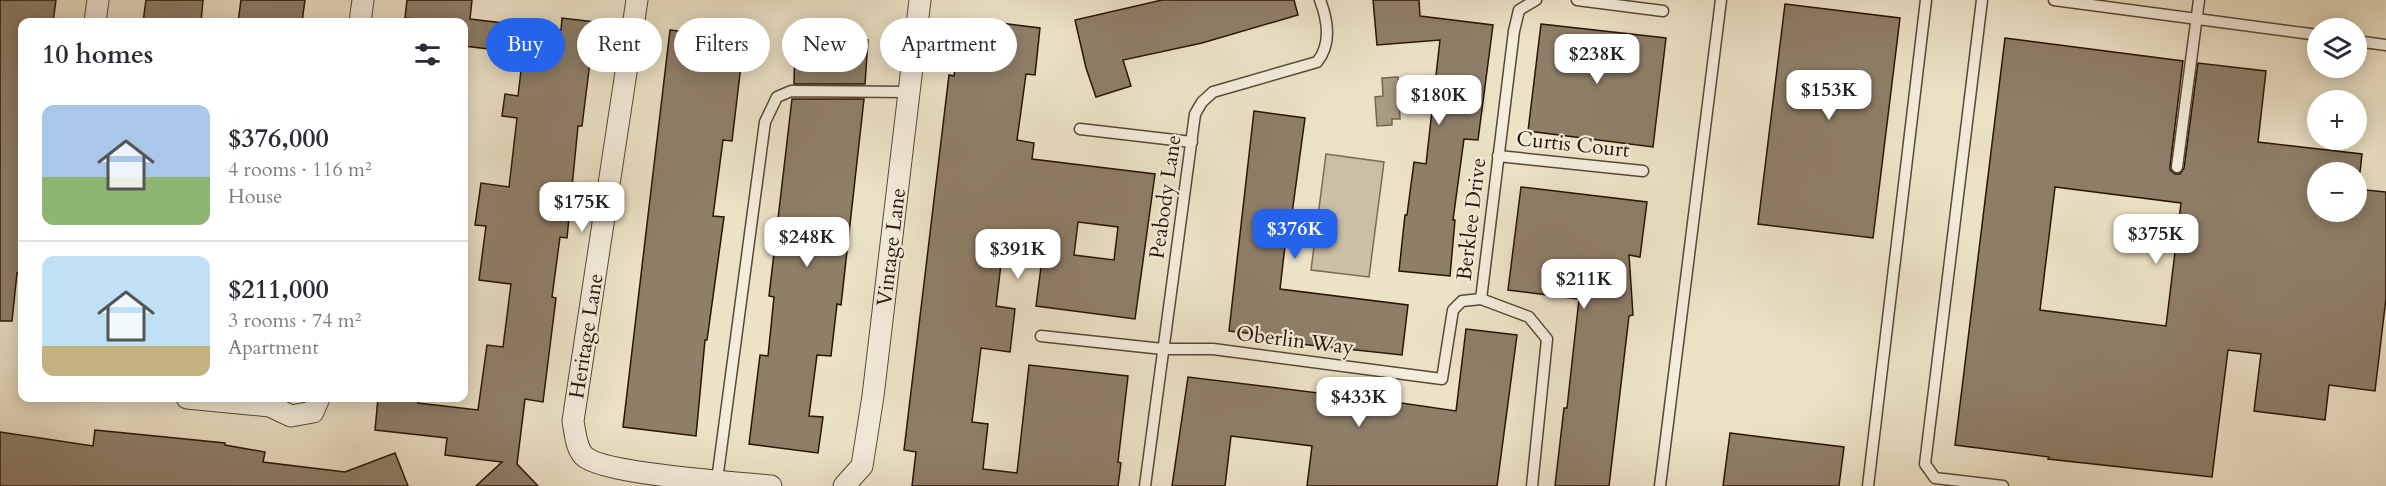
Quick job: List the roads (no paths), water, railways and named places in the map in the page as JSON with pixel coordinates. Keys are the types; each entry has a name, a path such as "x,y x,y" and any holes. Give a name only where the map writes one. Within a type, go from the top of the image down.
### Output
{"street":[{"path":"96,18 98,0"},
{"path":"361,18 363,0"},
{"name":"Heritage Lane","path":"637,0 573,421 577,442 585,457 616,469 717,480"},
{"name":"Vintage Lane","path":"844,486 862,466 873,396 920,0"},
{"path":"228,402 270,406 291,416 314,412 318,402"},
{"path":"717,480 771,486"}],"lane":[{"name":"Peabody Lane","path":"1145,486 1195,114 1202,102 1213,92 1317,62 1325,52 1328,33 1320,0"},
{"name":"Berklee Drive","path":"1532,486 1547,339 1529,317 1481,299 1514,31 1519,10 1536,0"},
{"path":"1577,0 1663,10"},
{"path":"1660,486 1721,0"},
{"path":"1868,486 1926,0"},
{"path":"1982,0 1925,464 1935,478 2003,486"},
{"path":"2054,0 2307,34"},
{"path":"2178,167 2199,0"},
{"path":"2367,42 2386,45"},
{"path":"717,480 765,122 777,97 791,91 909,92"},
{"path":"1080,129 1192,142"},
{"name":"Curtis Court","path":"1498,156 1644,171"},
{"name":"Oberlin Way","path":"1041,336 1163,348 1213,349 1442,379 1453,310 1462,301 1481,299"}]}
